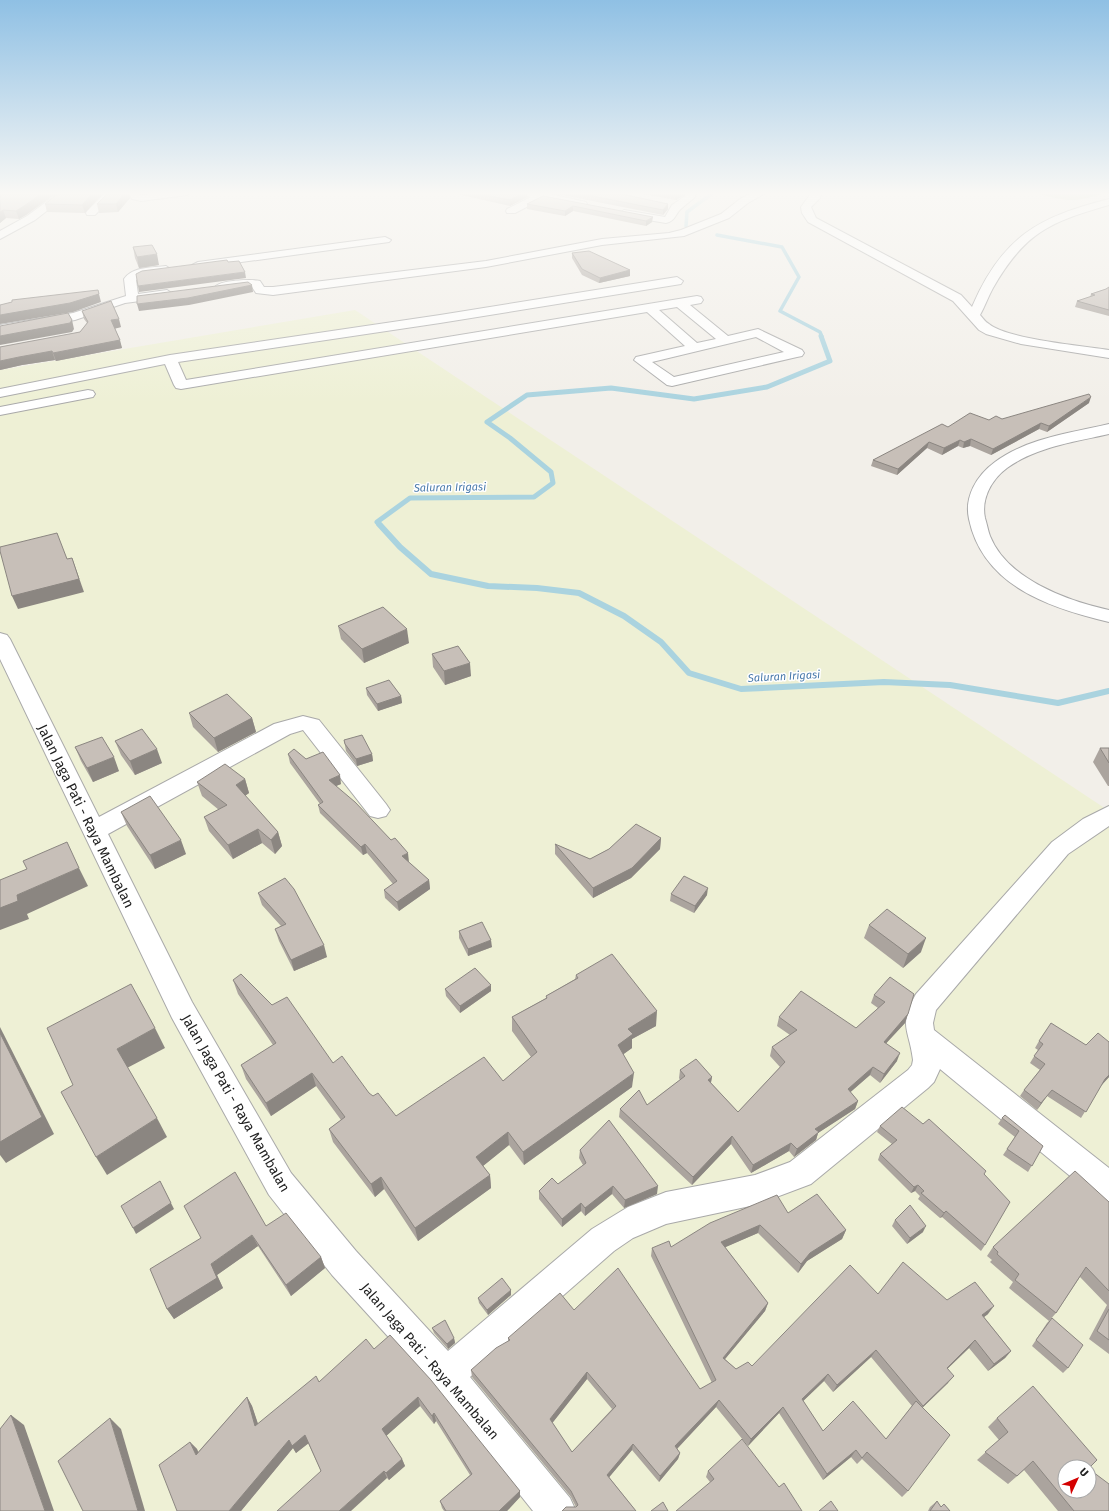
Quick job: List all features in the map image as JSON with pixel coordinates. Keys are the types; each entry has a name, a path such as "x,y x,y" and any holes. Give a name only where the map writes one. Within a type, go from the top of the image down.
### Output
{"street":[{"path":"190,266 216,263"},
{"path":"206,289 250,283 256,284 262,291 276,291 494,263"},
{"path":"892,263 951,294 974,315 984,327 1003,336 1109,354"},
{"path":"974,315 980,305 982,297 1004,263"},
{"path":"134,299 130,278 132,276 175,268"},
{"path":"170,359 181,385 458,338 697,300 667,272"},
{"path":"0,393 170,359 440,320 677,281"},
{"path":"0,329 75,316 134,299 176,293"},
{"path":"680,303 725,340"},
{"path":"650,308 695,348"},
{"path":"75,316 83,329"},
{"path":"440,320 458,338"},
{"path":"758,333 797,353 672,382 641,360 695,348 725,340 758,333"},
{"path":"0,411 88,394"},
{"path":"1109,429 1034,448 1010,459 1000,466 985,481 978,494 976,509 979,531 984,542 995,559 1008,572 1048,597 1082,609 1109,616"},
{"name":"Jalan Jaga Pati - Raya Mambalan","path":"0,639 182,1010 280,1184 344,1263 446,1375 557,1511"},
{"path":"94,831 282,729 294,724 303,723 311,725 378,810"},
{"path":"446,1375 603,1240 622,1226 666,1208 755,1190 800,1173 922,1076 927,1066 928,1056 922,1036 920,1022 922,1009 936,989 1056,852 1080,832 1109,815"},
{"path":"922,1036 1109,1188"}],"green space":[{"path":"355,310 1109,811 1109,1511 0,1511 0,370"}],"building":[{"path":"208,263 240,263 245,272 138,286 136,274 142,271"},
{"path":"578,263 614,263 630,270 600,278 582,269"},
{"path":"248,282 252,285 188,298 137,304 137,296"},
{"path":"1109,287 1109,310 1077,301 1095,295 1091,294"},
{"path":"98,290 99,294 70,303 0,315 0,305 12,302 12,300"},
{"path":"111,301 119,319 111,320 120,340 53,353 52,351 0,361 0,347 80,332 88,322 82,311"},
{"path":"68,313 72,320 70,323 0,336 0,326"},
{"path":"1089,394 1091,397 1049,426 1041,423 993,449 971,439 964,442 960,440 944,448 929,442 898,469 873,460 942,424 948,427 970,413 989,420 996,416 1002,419"},
{"path":"57,533 67,559 72,558 79,579 12,596 0,547"},
{"path":"383,607 407,629 362,649 338,626"},
{"path":"458,646 470,663 444,671 432,654"},
{"path":"389,680 401,696 377,704 366,688"},
{"path":"227,694 252,718 214,738 189,713"},
{"path":"142,729 157,749 130,761 115,741"},
{"path":"362,735 372,754 356,759 345,744 344,740"},
{"path":"102,737 114,757 87,768 75,747"},
{"path":"1100,748 1109,748 1109,763"},
{"path":"294,749 306,759 323,752 340,775 329,780 355,802 391,840 395,838 408,853 402,856 429,880 397,902 384,890 397,881 365,844 361,847 318,805 323,802 288,754"},
{"path":"225,764 245,779 236,785 278,832 271,840 258,829 228,845 204,817 227,805 197,782"},
{"path":"150,796 181,840 150,855 121,812"},
{"path":"636,824 661,838 632,868 593,888 555,844 590,859 609,849"},
{"path":"67,842 79,868 17,895 18,901 0,908 0,880 27,869 23,861"},
{"path":"684,876 708,888 695,906 671,894"},
{"path":"285,878 294,889 324,945 291,960 275,929 286,924 258,893"},
{"path":"887,909 926,938 908,954 869,925"},
{"path":"482,922 491,940 468,949 459,931"},
{"path":"612,954 657,1011 628,1029 633,1034 618,1045 634,1073 523,1152 508,1132 476,1157 490,1175 415,1228 381,1177 371,1184 329,1129 345,1117 312,1073 266,1103 241,1065 276,1043 233,980 241,974 272,1005 287,997 333,1063 342,1056 369,1093 373,1096 378,1093 396,1116 484,1057 503,1081 537,1052 512,1017 547,998 546,996 578,978 576,975"},
{"path":"475,968 491,985 460,1006 445,989"},
{"path":"890,977 914,994 908,1014 884,1042 900,1053 884,1074 873,1067 848,1089 858,1101 815,1129 819,1132 797,1149 791,1143 753,1165 732,1136 693,1177 620,1109 639,1090 647,1105 685,1076 680,1070 696,1059 712,1077 708,1080 738,1112 785,1062 772,1047 797,1030 779,1017 801,991 856,1028 885,1002 874,995"},
{"path":"131,984 155,1028 117,1049 157,1118 96,1157 61,1092 73,1085 47,1028"},
{"path":"1051,1023 1086,1045 1098,1033 1109,1042 1109,1075 1105,1079 1086,1112 1052,1090 1041,1103 1024,1090 1045,1064 1034,1056 1043,1044 1039,1041"},
{"path":"0,1033 42,1117 0,1142"},
{"path":"902,1107 923,1124 929,1119 986,1171 984,1174 1010,1202 985,1245 946,1211 944,1213 921,1193 924,1191 918,1185 914,1187 880,1154 897,1140 880,1126"},
{"path":"1005,1115 1043,1146 1032,1166 1007,1149 1019,1131 1002,1118"},
{"path":"609,1120 658,1186 625,1200 613,1186 585,1208 581,1203 562,1219 539,1191 552,1178 558,1184 586,1163 580,1150"},
{"path":"1075,1171 1109,1202 1109,1291 1086,1267 1056,1313 1015,1280 1019,1274 997,1254 998,1252 993,1247"},
{"path":"235,1172 266,1226 286,1213 321,1257 286,1285 252,1235 211,1264 217,1278 167,1309 150,1269 201,1238 184,1206"},
{"path":"160,1181 171,1203 133,1228 121,1206"},
{"path":"817,1194 846,1230 810,1253 801,1264 760,1225 721,1242 768,1303 723,1358 736,1369 748,1362 752,1366 850,1265 878,1294 903,1262 947,1300 975,1282 994,1306 982,1315 1011,1351 994,1364 975,1340 947,1368 954,1376 923,1406 876,1350 837,1385 828,1374 802,1399 823,1431 853,1401 886,1439 916,1401 950,1435 908,1491 867,1452 862,1458 856,1450 827,1474 783,1407 751,1439 719,1400 675,1446 680,1453 660,1476 633,1444 607,1475 636,1511 562,1511 566,1507 576,1507 578,1505 571,1491 471,1370 496,1348 510,1340 508,1338 560,1293 574,1310 618,1268 700,1389 716,1380 652,1248 669,1241 671,1247 710,1223 777,1195 788,1213","holes":["587,1372 616,1406 572,1452 550,1419"]},
{"path":"910,1205 926,1226 910,1238 895,1220"},
{"path":"502,1278 511,1290 487,1310 478,1298"},
{"path":"1109,1309 1109,1340 1097,1331"},
{"path":"1052,1318 1083,1345 1068,1368 1036,1340"},
{"path":"445,1320 454,1338 447,1344 432,1328"},
{"path":"390,1335 431,1380 520,1491 499,1511 446,1511 440,1501 472,1474 434,1413 432,1416 418,1397 382,1429 402,1459 386,1473 384,1471 339,1511 277,1511 321,1471 305,1435 292,1446 289,1440 229,1511 177,1511 159,1465 190,1442 196,1455 247,1397 255,1426 316,1376 319,1382 366,1339 374,1349"},
{"path":"1033,1386 1096,1459 1057,1459 1057,1490 1033,1461 1017,1476 985,1452 1008,1432 997,1418"},
{"path":"11,1415 45,1511 0,1511 0,1429"},
{"path":"110,1418 138,1511 83,1511 58,1461"},
{"path":"742,1439 779,1487 784,1483 802,1511 676,1511 714,1479 708,1471"},
{"path":"1097,1475 1109,1484 1109,1511 1074,1511 1064,1499 1097,1499"},
{"path":"831,1501 838,1511 819,1511"},
{"path":"937,1501 941,1507 944,1504 950,1511 930,1511"},
{"path":"663,1502 668,1511 651,1511"}],"waterway":[{"name":"Saluran Irigasi","path":"791,263 799,277 780,311 820,332 822,337"},
{"name":"Saluran Irigasi","path":"379,524 377,522 410,498 534,497 553,483 551,472 510,438 487,422 527,395 611,388 694,399 767,387 830,361 821,336"},
{"name":"Saluran Irigasi","path":"379,524 400,547 431,574 488,586 537,588 579,593 624,616 661,642 689,673 741,689 884,682 950,685 1058,703 1109,691"}]}
